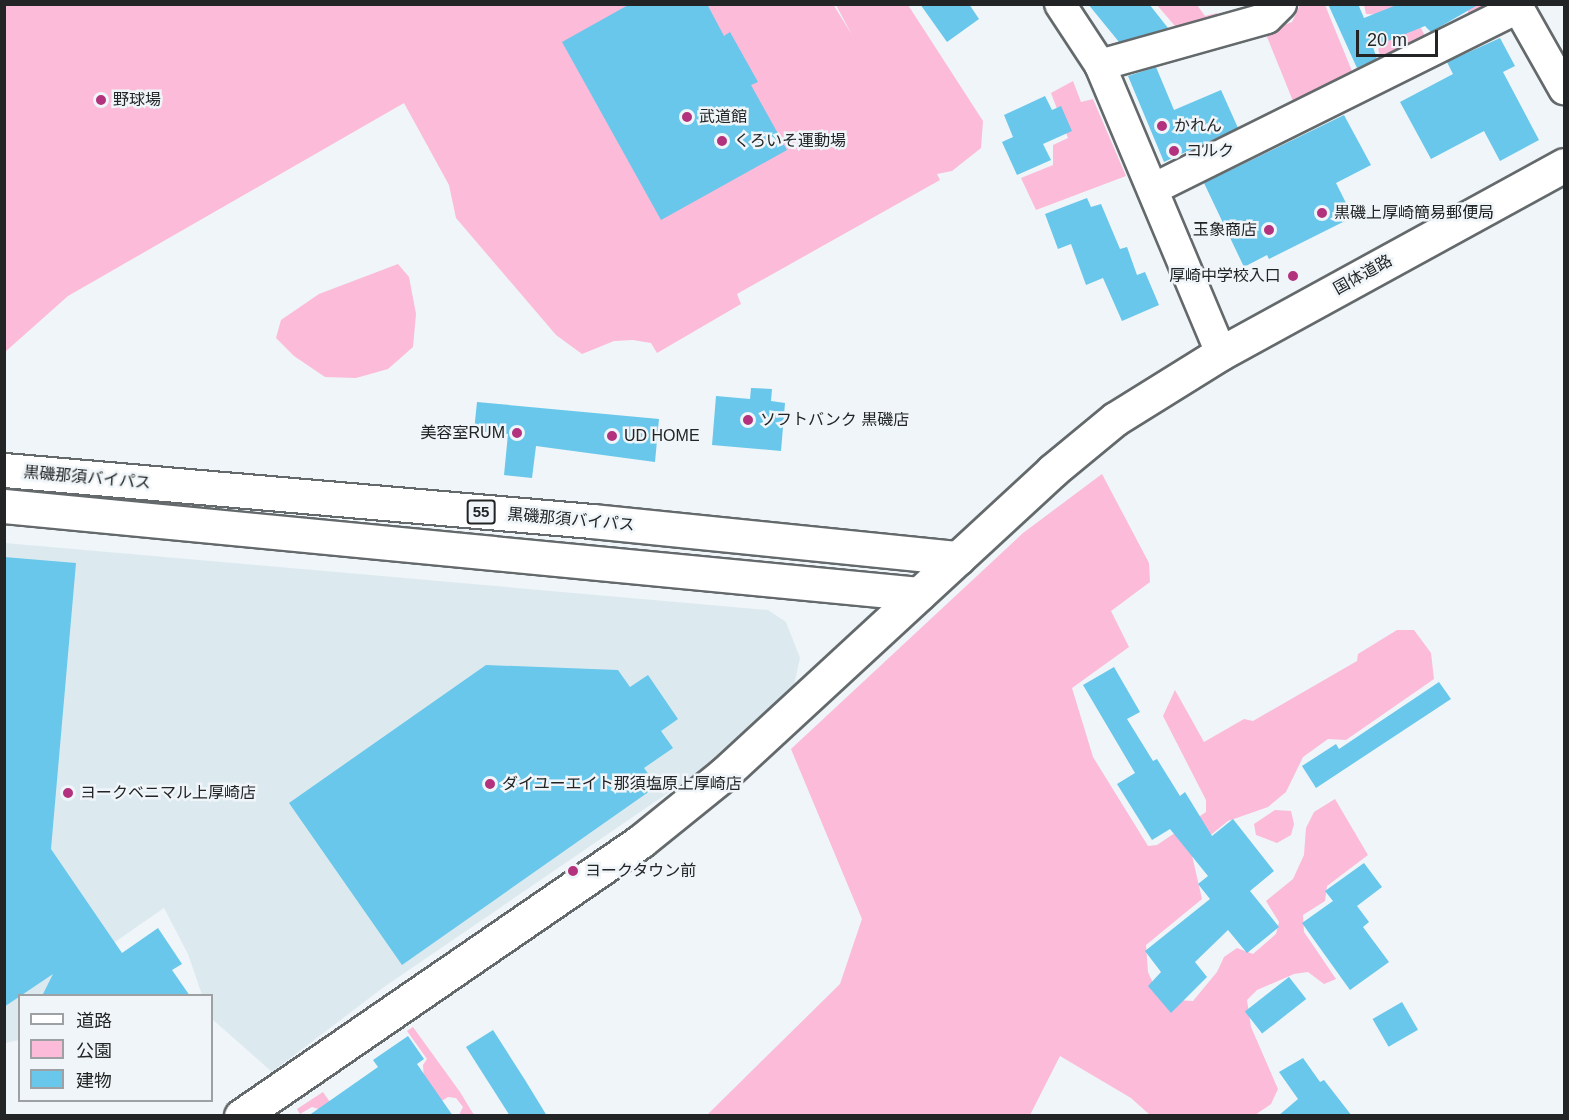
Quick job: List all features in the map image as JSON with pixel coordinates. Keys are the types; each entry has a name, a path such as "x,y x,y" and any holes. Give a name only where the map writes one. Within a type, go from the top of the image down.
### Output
{"main road":[{"name":"国体道路","path":"241,1116 641,842 724,774 1052,471 1162,386 1564,165"},
{"name":"黒磯那須バイパス","path":"4,470 592,521 958,558"},
{"path":"4,506 919,594"}],"street":[{"path":"1060,4 1100,65 1221,353"},
{"path":"1100,65 1243,14 1267,18 1281,4"},
{"path":"1153,189 1517,6 1564,89"}],"shaded area":[{"path":"5,543 768,610 786,622 800,658 794,685 722,756 384,987 272,1072 213,1020 213,994 202,994 188,954 164,908 60,980 54,994 18,994 18,1040 5,1043"}],"green space":[{"name":"くろいそ運動場","path":"833,4 852,35 836,5 908,5 983,121 981,148 952,171 937,174 940,180 737,294 741,304 657,353 651,343 633,340 614,341 582,354 556,335 456,218 449,185 404,103 68,296 5,352 5,5"},
{"path":"1157,5 1197,5 1205,16 1217,13 1221,20 1181,33"},
{"path":"1300,5 1325,5 1354,76 1295,106 1265,32 1292,22"},
{"path":"1364,5 1409,5 1425,36 1468,16 1468,5 1501,5 1356,74 1353,70 1381,58 1378,49 1393,36 1385,15 1366,14"},
{"path":"1073,81 1081,102 1093,99 1126,176 1036,210 1021,178 1053,165 1053,145 1068,138 1051,93"},
{"path":"398,264 409,277 416,314 413,347 388,369 356,378 325,377 294,356 276,338 281,320 319,294"},
{"path":"1102,474 1149,563 1150,582 1111,611 1129,647 1072,688 1093,757 1148,846 1157,845 1206,812 1206,800 1163,716 1175,690 1204,742 1244,719 1253,721 1357,661 1358,654 1397,630 1414,630 1431,653 1434,679 1346,740 1328,739 1303,757 1286,792 1268,807 1228,821 1191,851 1202,899 1146,945 1148,972 1160,999 1193,1001 1217,972 1224,957 1237,948 1253,954 1276,934 1279,922 1266,901 1293,879 1304,855 1306,828 1314,812 1335,799 1368,855 1327,886 1325,901 1303,915 1304,932 1336,979 1324,984 1308,972 1294,974 1257,990 1247,1000 1251,1027 1278,1089 1271,1104 1255,1115 1150,1115 1131,1098 1060,1056 1030,1115 706,1116 840,984 862,919 791,749 1023,533"},
{"path":"1275,810 1291,811 1294,824 1291,835 1277,843 1256,835 1254,824"},
{"path":"413,1027 474,1115 459,1115 463,1107 456,1098 448,1097 437,1104 424,1081 423,1065 427,1059 407,1031"},
{"path":"323,1092 339,1115 312,1107 300,1114 297,1109"}],"building":[{"name":"武道館","path":"630,4 707,4 724,36 730,32 758,82 751,85 787,150 661,220 562,42"},
{"path":"920,4 969,4 979,19 947,42"},
{"path":"1088,4 1149,4 1168,28 1119,42"},
{"path":"1328,4 1358,4 1364,18 1399,4 1476,6 1431,32 1425,26 1373,47 1377,59 1357,68"},
{"path":"1500,38 1515,66 1503,72 1539,140 1500,161 1484,131 1431,159 1400,102 1453,74 1447,62"},
{"path":"1156,67 1174,110 1221,90 1238,128 1164,162 1128,76"},
{"path":"1045,96 1052,110 1061,106 1072,131 1043,144 1051,160 1017,175 1002,142 1013,137 1004,115"},
{"path":"1344,115 1371,165 1336,183 1353,217 1269,259 1267,255 1244,267 1204,183"},
{"path":"1087,198 1091,207 1101,204 1120,249 1127,247 1137,275 1145,272 1159,305 1122,321 1103,278 1086,285 1071,244 1058,249 1045,214"},
{"path":"751,388 772,389 771,401 785,403 781,451 712,445 716,396 750,399"},
{"path":"477,402 659,419 655,462 536,446 532,478 504,475 508,434 474,431"},
{"path":"4,557 76,563 51,849 122,953 158,928 182,964 172,970 189,994 43,994 53,974 23,994 18,994 18,998 4,1007"},
{"path":"486,665 618,670 630,687 648,675 678,719 661,731 673,748 644,768 657,786 402,965 289,803"},
{"path":"1114,667 1140,712 1127,719 1153,761 1157,759 1180,796 1185,792 1212,836 1233,819 1274,871 1250,891 1279,927 1247,953 1228,930 1195,962 1207,977 1171,1013 1148,986 1161,972 1145,951 1210,899 1198,884 1208,876 1170,829 1152,840 1117,784 1135,773 1083,685"},
{"path":"1439,682 1451,699 1316,788 1302,766 1336,744 1339,749"},
{"path":"1364,863 1382,887 1357,906 1369,922 1363,927 1389,962 1350,990 1302,923 1333,901 1325,891"},
{"path":"1289,977 1306,999 1262,1034 1245,1011"},
{"path":"1402,1002 1418,1030 1389,1047 1373,1019"},
{"path":"493,1030 547,1116 510,1116 466,1047"},
{"path":"408,1036 424,1059 417,1064 453,1116 308,1116 378,1067 373,1060"},
{"path":"1303,1058 1320,1082 1324,1080 1352,1116 1278,1116 1298,1099 1279,1072"}],"place":[{"name":"野球場","path":"101,100"},
{"name":"武道館","path":"687,117"},
{"name":"かれん","path":"1162,126"},
{"name":"くろいそ運動場","path":"722,141"},
{"name":"コルク","path":"1174,151"},
{"name":"黒磯上厚崎簡易郵便局","path":"1322,213"},
{"name":"玉象商店","path":"1269,230"},
{"name":"厚崎中学校入口","path":"1293,276"},
{"name":"ソフトバンク 黒磯店","path":"748,420"},
{"name":"美容室RUM","path":"517,433"},
{"name":"UD HOME","path":"612,436"},
{"name":"ダイユーエイト那須塩原上厚崎店","path":"490,784"},
{"name":"ヨークベニマル上厚崎店","path":"68,793"},
{"name":"ヨークタウン前","path":"573,871"}]}
